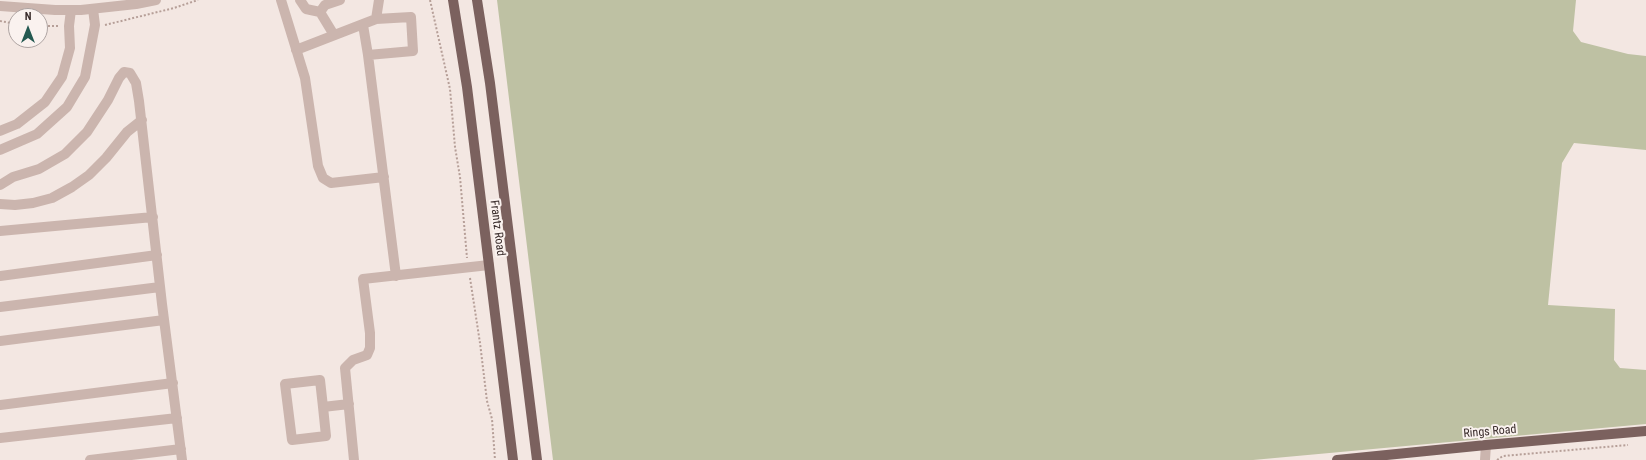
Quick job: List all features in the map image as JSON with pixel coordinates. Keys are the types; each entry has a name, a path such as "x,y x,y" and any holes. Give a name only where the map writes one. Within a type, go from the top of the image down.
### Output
{"main road":[{"name":"Frantz Road","path":"453,0 467,87 513,460"},
{"name":"Frantz Road","path":"477,3 490,83 537,460"},
{"name":"Rings Road","path":"1337,460 1486,445 1646,432"}],"street":[{"path":"0,6 55,10 77,6 93,9 156,0"},
{"path":"281,0 305,78 318,166 323,178 330,183 384,177"},
{"path":"300,0 306,9 320,12 334,35"},
{"path":"320,12 325,5 340,0"},
{"path":"376,19 379,0"},
{"path":"0,131 17,124 45,102 62,76 70,48 69,26 77,6"},
{"path":"0,150 37,134 68,107 85,76 95,25 93,9"},
{"path":"296,50 376,19 411,17 413,50 368,55"},
{"path":"363,25 396,276"},
{"path":"0,185 13,177 39,169 65,154 86,132 108,100 119,78 124,72 130,73 136,83 142,120 160,287 182,460"},
{"path":"0,204 33,204 52,198 89,175 106,158 127,132 142,120"},
{"path":"0,231 153,217"},
{"path":"0,276 157,255"},
{"path":"354,460 345,368 353,360 367,355 370,348 370,333 363,279 489,265"},
{"path":"0,307 160,287"},
{"path":"0,341 164,320"},
{"path":"320,380 323,407 326,436 292,440 285,384 320,380"},
{"path":"0,405 172,383"},
{"path":"323,407 349,404"},
{"path":"0,438 177,418"},
{"path":"1486,445 1486,460"},
{"path":"90,460 181,449"}],"path":[{"path":"95,25 107,25 125,21 198,0"},
{"path":"430,0 450,89 469,267 480,343 486,402 492,419 495,460"},
{"path":"48,26 69,26"},
{"path":"1497,460 1503,456 1631,444"}],"green space":[{"path":"497,0 1576,0 1573,31 1581,42 1628,54 1646,56 1646,150 1574,143 1562,163 1548,305 1615,309 1614,360 1620,368 1646,370 1646,424 1253,460 553,460"}]}
